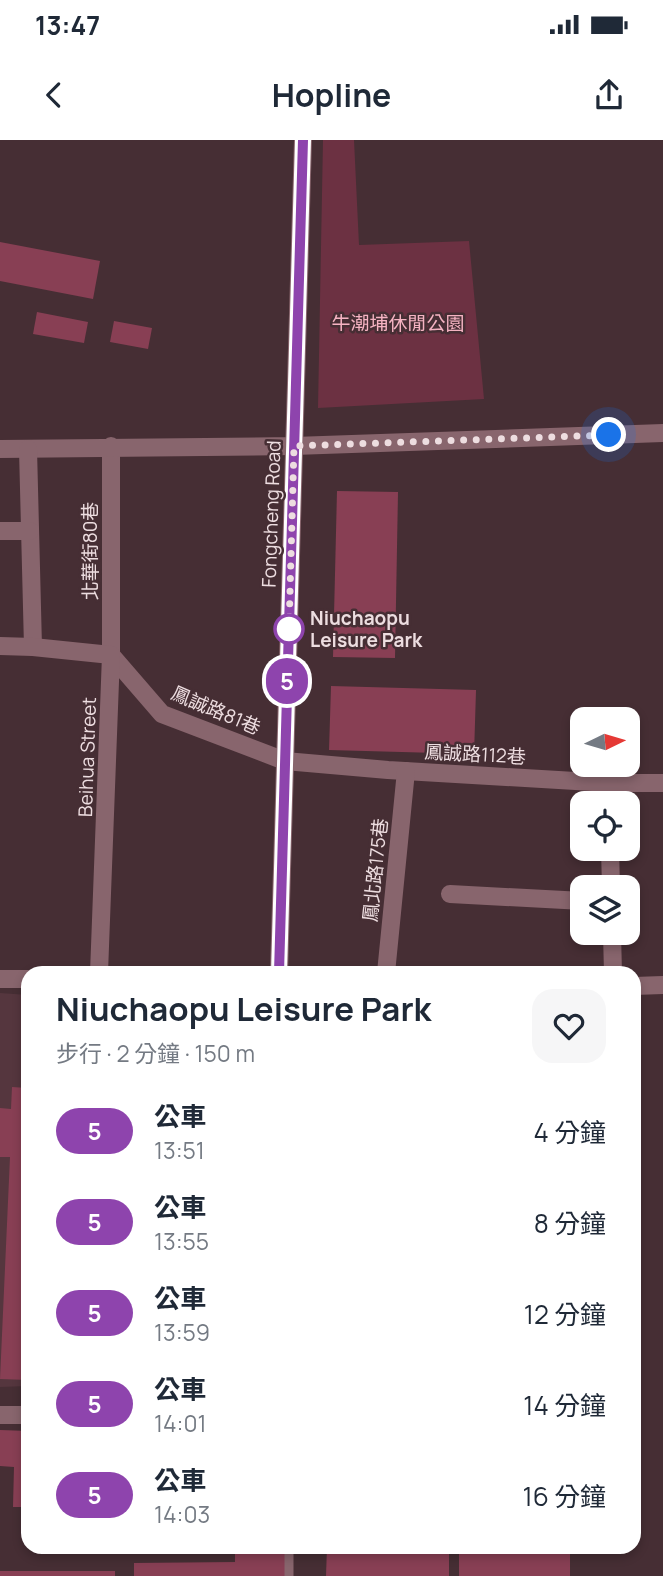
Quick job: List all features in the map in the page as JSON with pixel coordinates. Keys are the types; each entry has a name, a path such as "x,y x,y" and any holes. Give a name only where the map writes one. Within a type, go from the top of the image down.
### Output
{"street":[{"name":"Fongcheng Road","path":"279,966 303,140"},
{"path":"0,449 294,446 663,433"},
{"name":"北華街80巷","path":"111,446 111,655"},
{"path":"28,449 33,647"},
{"path":"0,531 30,531"},
{"path":"0,646 111,655"},
{"name":"鳳誠路81巷","path":"111,655 162,714 285,761"},
{"name":"Beihua Street","path":"99,966 111,655"},
{"name":"鳳誠路112巷","path":"285,761 406,771 663,783"},
{"name":"鳳北路175巷","path":"387,966 406,771"},
{"path":"609,782 609,791"},
{"path":"450,894 570,900"},
{"path":"612,945 613,966"},
{"path":"0,979 21,979"},
{"path":"641,986 663,985"},
{"path":"0,1415 21,1415"}],"lane":[{"path":"289,1554 289,1576"}],"shaded area":[{"path":"0,993 21,994 21,1386 0,1387"}],"green space":[{"name":"牛潮埔休閒公園","path":"323,140 354,140 359,245 469,241 484,399 318,408"}],"building":[{"path":"0,242 100,261 93,299 0,281"},
{"path":"37,312 88,322 84,343 33,334"},
{"path":"114,321 152,328 148,349 110,342"},
{"path":"337,491 398,492 395,658 333,657"},
{"path":"331,686 476,690 474,754 329,750"},
{"path":"12,1087 21,1088 21,1380 0,1379 10,1157 0,1157 0,1108 11,1109"},
{"path":"0,1430 21,1431 21,1507 13,1507 14,1467 0,1466"},
{"path":"235,1554 285,1554 285,1576 134,1576 134,1563 235,1562"},
{"path":"327,1554 449,1554 449,1576 326,1576"},
{"path":"459,1554 570,1554 570,1576 459,1576"},
{"path":"0,1571 115,1571 115,1576 0,1576"}],"bus line":[{"name":"5","path":"279,966 303,140"}],"place":[{"name":"Niuchaopu Leisure Park","path":"289,629"}],"route":[{"path":"289,629 294,446 609,435"}]}
